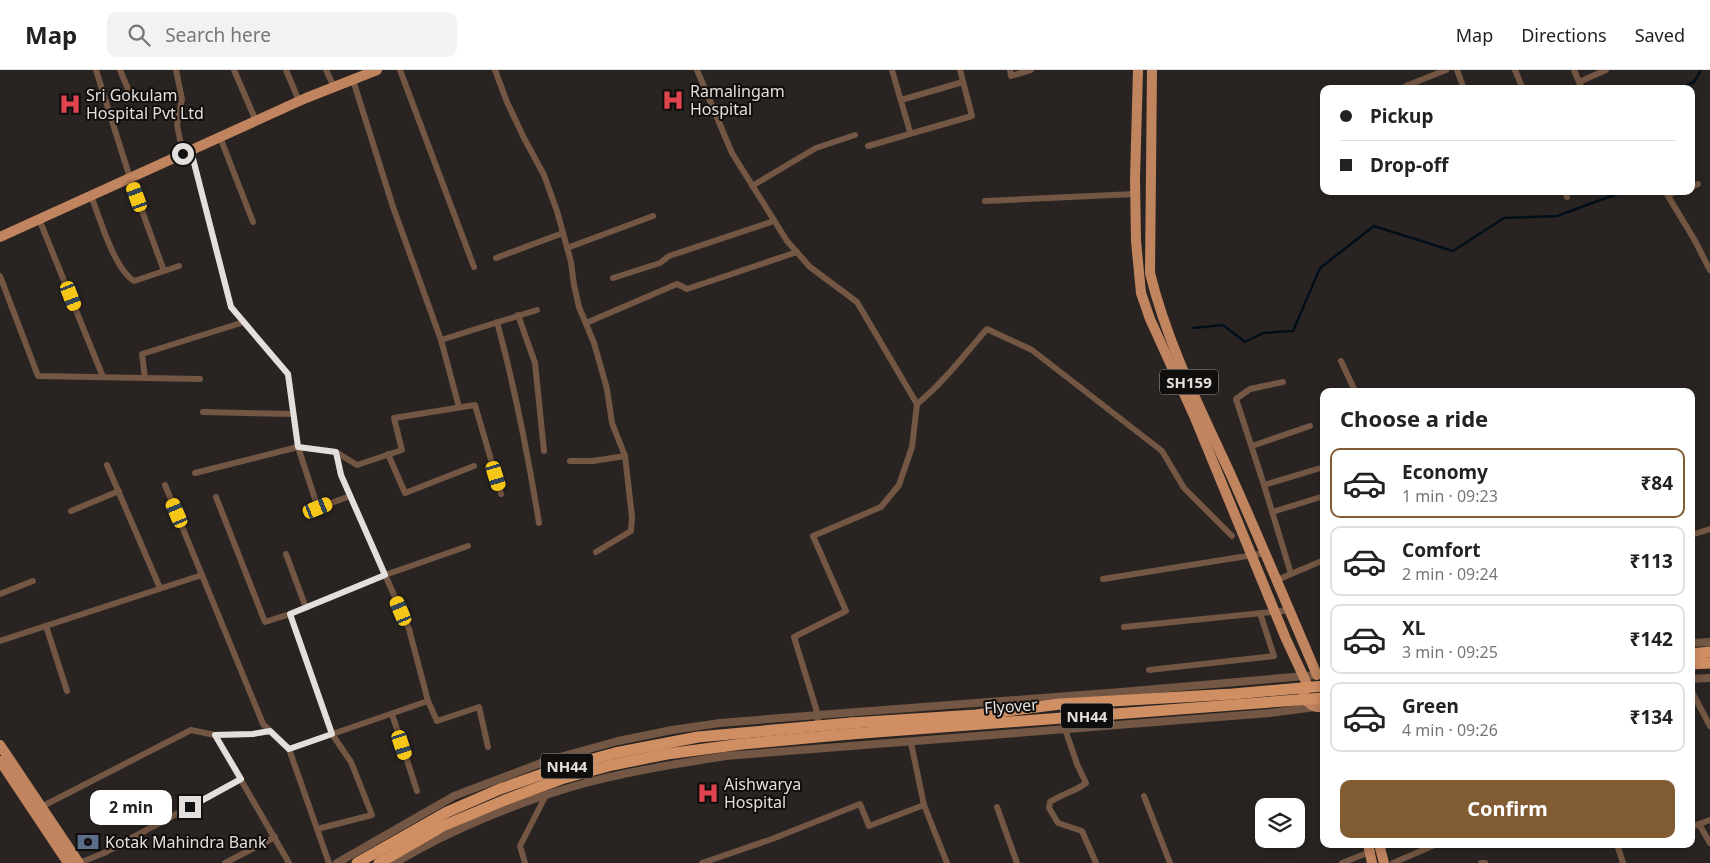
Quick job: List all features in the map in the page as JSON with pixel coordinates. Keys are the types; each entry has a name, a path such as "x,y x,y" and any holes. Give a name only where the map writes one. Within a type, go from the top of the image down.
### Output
{"highway":[{"path":"1695,654 1710,652"},
{"path":"1695,664 1710,663"},
{"name":"NH44","path":"357,863 447,812 500,789 560,768 614,753 698,737 821,732 1060,704 1233,694 1320,677"},
{"name":"Flyover","path":"850,729 1320,707"},
{"name":"NH44","path":"379,863 443,826 561,779 612,765 667,754 742,744 795,734"}],"main road":[{"path":"0,237 299,101 377,70"},
{"path":"1138,70 1135,194 1136,240 1141,293 1304,679 1304,697 1311,705 1320,707"},
{"name":"SH159","path":"1152,70 1150,273 1157,302 1174,350 1320,673"},
{"path":"1304,679 1320,677"},
{"path":"0,745 79,863"},
{"path":"1,764 68,863"},
{"path":"1369,848 1372,863"},
{"path":"1380,848 1384,863"}],"street":[{"path":"96,70 130,178 164,271"},
{"path":"120,70 128,89"},
{"path":"176,70 182,99 177,125 187,152 231,307 288,374 298,447 318,508 350,496"},
{"path":"234,70 256,121"},
{"path":"286,70 299,101"},
{"path":"326,70 334,87"},
{"path":"400,70 474,267"},
{"path":"495,70 511,111 544,175 568,248 578,300 594,343 604,380 612,423 625,456 632,517 631,531 596,552"},
{"path":"697,70 732,153 787,241 810,267 857,302 917,404 912,447 899,485 881,507 813,536 846,611 794,636 821,732"},
{"path":"892,70 910,132"},
{"path":"868,146 910,132 972,116 960,70"},
{"path":"1010,70 1011,76 1031,70"},
{"path":"1408,85 1446,70"},
{"path":"1457,70 1463,85"},
{"path":"1515,70 1521,85"},
{"path":"1574,70 1580,85"},
{"path":"1579,82 1606,70"},
{"path":"353,80 393,207 441,340 459,407"},
{"path":"900,100 963,82"},
{"path":"752,186 816,148 855,135"},
{"path":"220,137 253,222"},
{"path":"985,201 1135,194"},
{"path":"1668,195 1710,270"},
{"path":"92,196 118,264 128,277 134,281 179,266"},
{"path":"568,248 653,216"},
{"path":"40,219 103,377"},
{"path":"613,278 660,263 669,256 774,221"},
{"path":"496,258 563,233"},
{"path":"586,323 677,284 687,290 797,252"},
{"path":"0,276 38,376 200,379"},
{"path":"441,340 537,310"},
{"path":"518,315 535,363 544,451"},
{"path":"145,378 142,354 244,322"},
{"path":"497,322 509,364 524,435 539,523"},
{"path":"917,404 944,380 987,329 1032,350 1162,450 1184,488 1232,536"},
{"path":"1341,361 1354,388"},
{"path":"1283,382 1250,389 1236,399 1290,574"},
{"path":"195,473 298,447 336,452 358,465 402,450 394,418 475,405 501,494"},
{"path":"203,412 293,414"},
{"path":"1252,446 1310,426"},
{"path":"336,452 341,475 409,629 428,701 437,721 479,707 488,746"},
{"path":"388,454 405,493 474,466"},
{"path":"570,461 594,461 625,456"},
{"path":"107,465 160,588"},
{"path":"1264,485 1320,467"},
{"path":"165,485 263,724 289,749 329,863"},
{"path":"71,511 118,491"},
{"path":"216,497 265,622 306,608 385,575 468,546"},
{"path":"1272,512 1320,497"},
{"path":"1695,534 1710,529"},
{"path":"1103,579 1266,553"},
{"path":"286,554 306,608"},
{"path":"1277,580 1320,562"},
{"path":"0,641 202,575"},
{"path":"0,594 33,581"},
{"path":"1124,626 1291,610"},
{"path":"1149,670 1274,656 1260,613"},
{"path":"290,614 332,734 351,762 372,815 317,829"},
{"path":"46,626 66,692"},
{"path":"1695,643 1710,642"},
{"path":"1695,679 1710,678"},
{"path":"395,863 449,835 513,807 582,784 652,768 724,756 821,732 1121,692 1304,679"},
{"path":"1695,698 1710,726"},
{"path":"289,749 428,701"},
{"path":"337,863 454,796 549,760 618,741 672,730 720,723 821,732 911,743 1320,707"},
{"path":"392,714 417,791"},
{"path":"41,807 191,730 215,735 253,734 270,731"},
{"path":"1065,730 1076,764 1086,783 1076,791 1059,796 1050,802 1049,808 1058,823 1082,830 1096,863"},
{"path":"215,735 290,863"},
{"path":"911,743 924,805 947,863"},
{"path":"79,863 104,853 241,779"},
{"path":"1144,796 1170,863"},
{"path":"525,863 520,846 545,797"},
{"path":"702,863 772,839 860,804 869,826 924,805"},
{"path":"997,808 1017,863"},
{"path":"1695,826 1710,820"},
{"path":"1699,824 1710,843"},
{"path":"225,863 274,837"},
{"path":"1342,863 1369,848"},
{"path":"1393,863 1428,848"},
{"path":"1618,848 1623,863"}],"waterway":[{"path":"1687,85 1694,82 1701,70"},
{"path":"1193,328 1223,325 1245,342 1263,333 1293,331 1320,268 1374,226 1453,251 1504,218 1557,216 1614,195"}],"place":[{"name":"Ramalingam Hospital","path":"673,100"},
{"name":"Sri Gokulam Hospital Pvt Ltd","path":"70,104"},
{"name":"Aishwarya Hospital","path":"708,793"},
{"name":"Kotak Mahindra Bank","path":"88,842"}],"route":[{"path":"183,154 191,151 231,307 288,374 298,447 336,452 341,475 385,575 290,614 332,734 289,749 270,731 253,734 215,735 241,779 190,807"}]}
